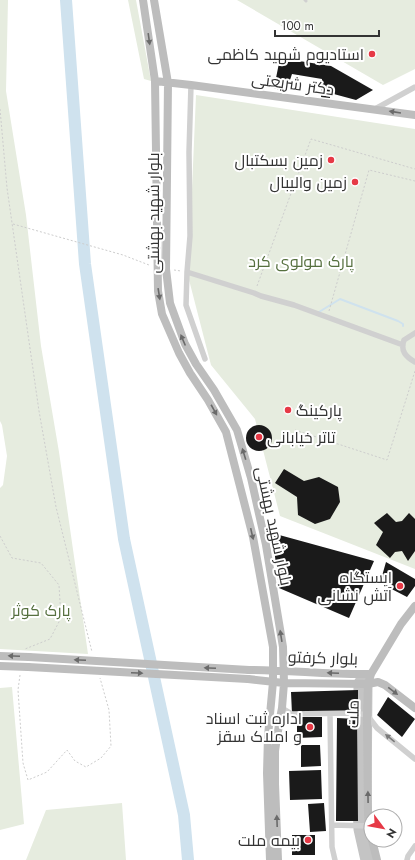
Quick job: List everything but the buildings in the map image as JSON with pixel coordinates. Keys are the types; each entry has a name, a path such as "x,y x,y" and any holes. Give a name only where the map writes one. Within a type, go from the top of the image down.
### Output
{"main road":[{"name":"بلوار شهید بهشتی","path":"143,0 155,81 157,268 158,291 162,314 179,353 226,432 252,537 273,647 273,682 268,736 267,773 270,860"},
{"name":"بلوار شهید بهشتی","path":"154,0 168,83 166,269 170,303 185,344 196,364 214,390 236,430 251,478 266,546 283,647 284,683 282,708 275,751 278,860"},
{"name":"دکتر شریعتی","path":"155,81 415,115"},
{"name":"ملت","path":"369,808 368,684 372,674 401,624 415,606"},
{"name":"بلوار کرفتو","path":"0,656 249,670 372,674"},
{"path":"0,666 248,679 284,683 368,684 378,682 385,685 415,708"},
{"path":"374,848 377,860"}],"street":[{"path":"191,85 189,152 190,236 186,305 205,359"},
{"path":"375,109 415,87"},
{"path":"187,272 294,305 402,345"},
{"path":"415,333 404,340 402,345 407,357 415,362"},
{"path":"282,708 292,714 354,713 367,715 377,728 415,759"},
{"path":"330,714 332,846 334,860"},
{"path":"332,825 363,826"},
{"path":"407,860 415,846"}],"path":[{"path":"0,109 7,188 39,411 55,499 92,654"},
{"path":"254,293 311,139 415,169"},
{"path":"327,318 369,170 415,181"},
{"path":"12,224 123,255 157,268"},
{"path":"295,430 296,429 387,460 415,371"},
{"path":"0,536 12,558 41,563 59,585 61,618 50,640 24,649"},
{"path":"25,668 18,690 23,763 28,780 47,772 67,750 75,761 86,767 101,758 111,746 109,710 98,675"}],"green space":[{"name":"پارک کوثر","path":"0,0 8,0 6,91 26,215 41,346 59,452 88,654 0,649 0,488 3,485 7,456 0,421"},
{"path":"128,0 136,0 151,81 144,79"},
{"name":"استادیوم شهید کاظمی","path":"237,0 415,0 415,69 383,85"},
{"name":"پارک مولوی کرد","path":"196,95 415,129 415,569 280,516 255,419 211,365 187,272"},
{"path":"12,687 24,824 0,830 0,688"},
{"path":"122,803 126,860 26,860 46,810"}],"waterway":[{"path":"66,0 85,264 124,539 184,815 188,860"},
{"path":"319,312 340,299 398,321 403,324 403,326"}],"taxiway":[{"path":"363,684 362,804 363,829 370,860"}],"place":[{"name":"استادیوم شهید کاظمی","path":"372,54"},
{"name":"زمین بسکتبال","path":"331,160"},
{"name":"زمین والیبال","path":"355,182"},
{"name":"پارکینگ","path":"288,410"},
{"name":"تاتر خیابانی","path":"259,437"},
{"name":"ایستگاه آتش نشانی","path":"400,586"},
{"name":"اداره ثبت اسناد و املاک سقز","path":"310,727"},
{"name":"بیمه ملت","path":"308,840"}]}
